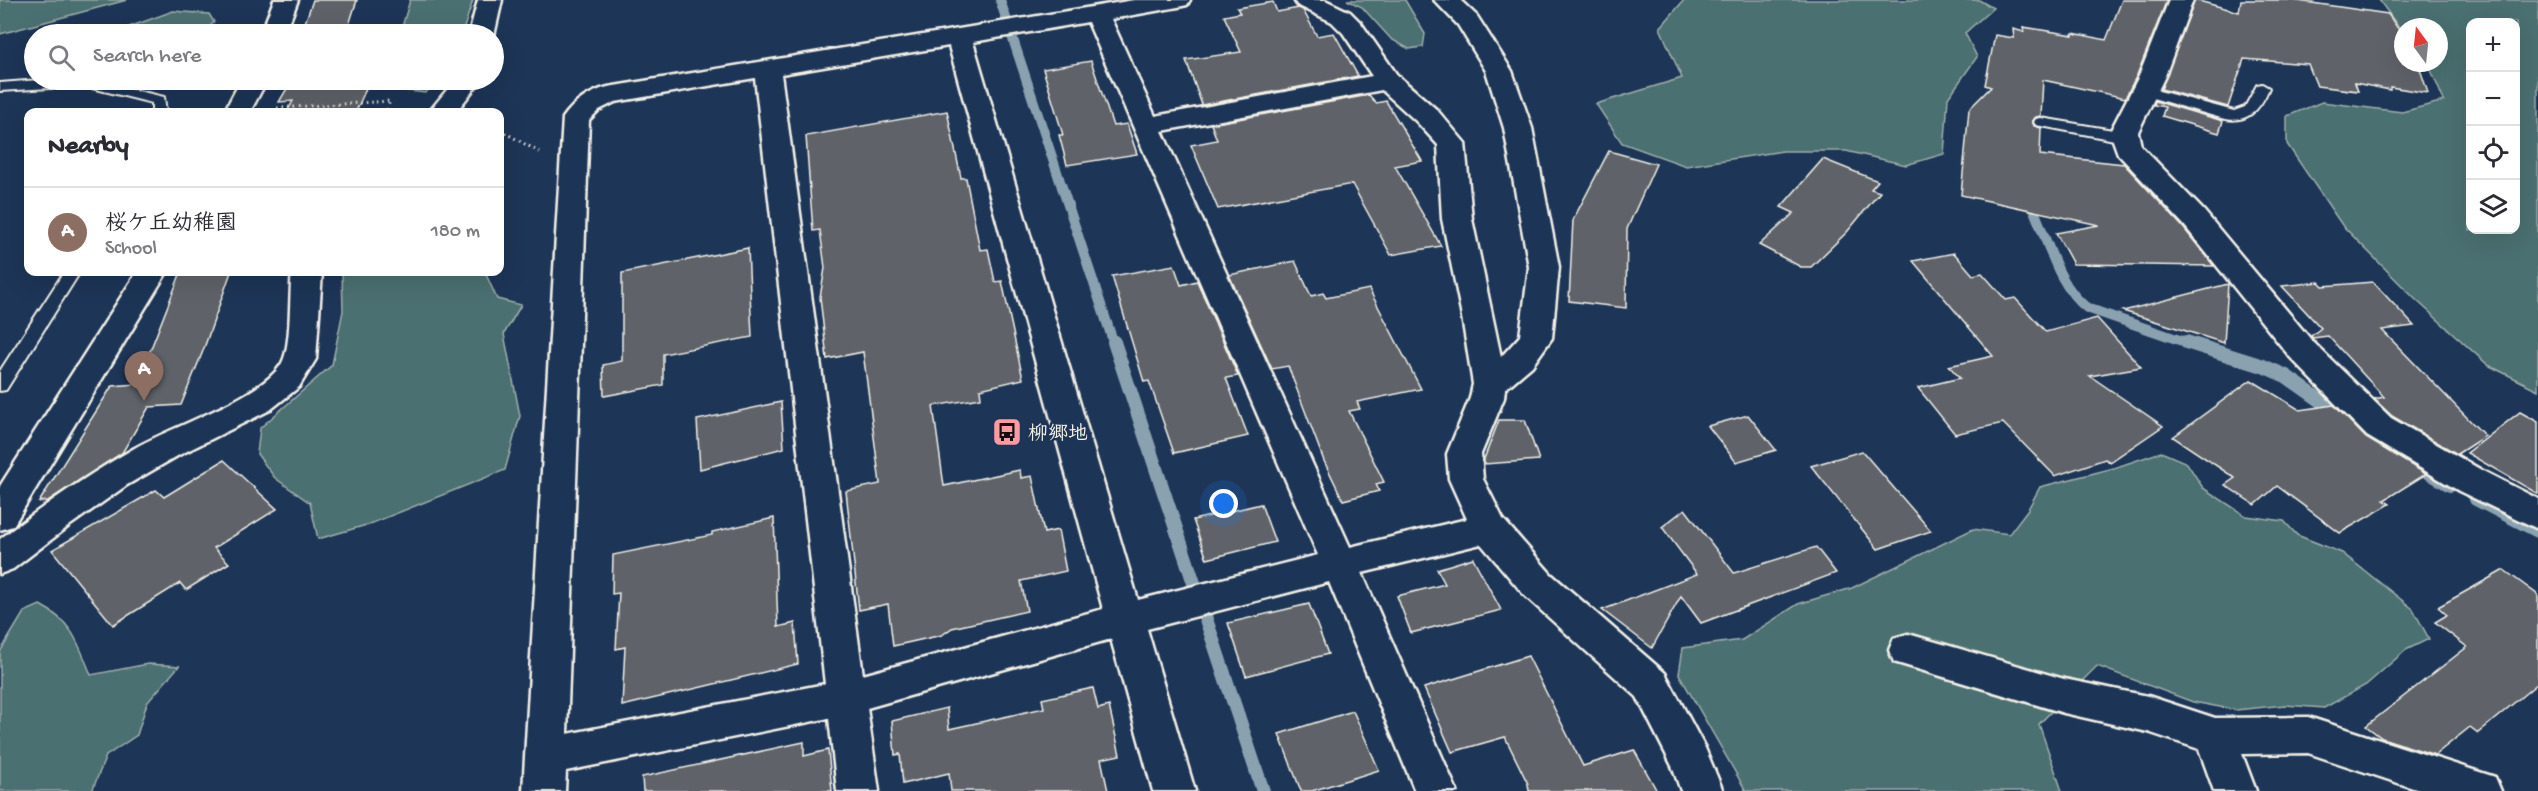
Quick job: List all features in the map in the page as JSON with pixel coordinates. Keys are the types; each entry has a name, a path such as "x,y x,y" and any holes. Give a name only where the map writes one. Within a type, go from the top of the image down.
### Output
{"street":[{"path":"277,24 286,0"},
{"path":"484,24 490,0"},
{"path":"1178,0 608,95 590,104 576,118 544,774 846,697 1228,593 1489,528"},
{"path":"1306,0 1341,17 1352,28 1388,81 1427,116 1451,143 1457,219 1477,311 1489,384 1487,398 1464,454 1466,479 1489,528 1538,585 1651,685 1691,761 1702,791"},
{"path":"1446,0 1468,21 1498,71 1518,128 1544,267 1536,338 1521,358 1489,384"},
{"path":"2181,0 2152,76 2128,120 2124,132 2128,148 2194,218 2301,349 2379,427 2471,481 2538,515"},
{"path":"1096,13 1340,564 1436,791"},
{"path":"959,37 1174,791"},
{"path":"767,69 858,791"},
{"path":"1146,126 1388,81"},
{"path":"239,108 249,90"},
{"path":"445,108 460,90"},
{"path":"0,516 150,276"},
{"path":"0,559 39,528 113,477 174,442 235,414 289,378 298,364 307,276"},
{"path":"1908,650 2064,696 2148,714 2215,736 2308,735 2481,791"},
{"path":"2215,736 2235,791"}],"lane":[{"path":"0,87 8,84 24,84"},
{"path":"2144,91 2236,116 2253,109 2262,88"},
{"path":"117,90 159,100 159,108"},
{"path":"2041,122 2125,137"},
{"path":"0,385 69,276"}],"path":[{"path":"279,108 352,101 390,101 387,108"},
{"path":"504,132 542,153 576,154"}],"green space":[{"path":"0,0 127,0 37,24 24,24 24,28 0,34"},
{"path":"410,0 473,0 465,24 403,24"},
{"path":"1347,0 1405,0 1425,34 1423,47 1409,49 1391,39 1362,7"},
{"path":"1684,0 1979,0 1993,8 1965,33 1977,57 1948,98 1944,154 1906,165 1846,151 1783,151 1686,166 1622,143 1596,104 1682,78 1660,28"},
{"path":"2379,0 2538,0 2538,390 2488,365 2415,299 2342,225 2287,144 2287,116 2322,102 2402,112 2444,101 2432,72 2448,72 2448,18 2394,18 2394,21"},
{"path":"173,11 209,14 214,22 212,24 137,24"},
{"path":"403,90 429,90 425,93"},
{"path":"342,276 487,276 497,299 521,305 504,334 520,416 505,470 370,524 318,539 310,503 275,478 257,454 260,428 332,365 343,311"},
{"path":"2161,452 2187,463 2203,488 2246,516 2284,521 2297,535 2342,553 2413,609 2429,639 2406,650 2366,685 2324,708 2285,705 2236,710 2193,702 2097,666 2039,724 2062,791 1746,791 1679,674 1683,648 1742,640 1798,604 1852,588 1973,529 2009,534 2028,509 2040,487 2114,468"},
{"path":"40,605 60,619 73,634 91,675 148,664 179,666 147,703 137,735 106,756 92,791 0,791 0,652 24,612"}],"building":[{"path":"313,0 357,0 349,24 305,24"},
{"path":"2122,0 2167,0 2137,75 2125,98 2043,80 2041,116 2032,121 2034,126 2041,128 2040,155 2124,164 2182,226 2214,266 2073,264 2056,233 2099,225 1961,195 1969,109 1991,87 1985,85 1995,35 2014,38 2013,29 2024,32 2023,27 2073,35 2073,33 2106,40"},
{"path":"2195,0 2239,12 2241,0 2291,0 2388,14 2394,23 2394,72 2421,72 2428,93 2390,87 2390,90 2355,83 2358,91 2317,86 2308,64 2244,59 2228,107 2161,89"},
{"path":"1273,2 1277,12 1299,8 1303,10 1317,36 1334,33 1358,76 1202,105 1186,60 1241,52 1224,16 1240,13 1237,8"},
{"path":"1091,61 1113,126 1127,124 1137,154 1067,165 1059,135 1063,135 1043,69"},
{"path":"286,90 365,90 357,108 289,108 293,101 279,102"},
{"path":"1369,95 1376,103 1386,101 1422,161 1395,166 1441,246 1391,255 1352,184 1218,209 1191,145 1217,140 1211,124"},
{"path":"2155,101 2223,121 2219,133 2162,116 2165,107 2154,105"},
{"path":"947,111 961,178 966,178 980,250 988,249 995,282 1002,281 1023,379 980,389 981,398 933,406 944,486 1020,470 1021,478 1032,476 1044,533 1058,530 1066,571 1021,581 1027,611 952,628 942,635 893,646 888,604 859,610 846,491 880,484 863,352 827,359 820,297 825,268 820,230 813,231 806,136"},
{"path":"1609,151 1656,164 1627,229 1626,308 1569,301 1573,220"},
{"path":"1823,159 1878,181 1871,189 1880,192 1847,232 1811,267 1801,267 1759,245 1794,213 1781,207"},
{"path":"748,248 752,337 663,354 663,385 604,396 603,365 622,361 622,273"},
{"path":"1954,253 1973,275 1982,273 2006,300 2015,298 2046,332 2097,318 2141,367 2090,376 2163,426 2110,462 2105,459 2055,476 2003,423 1955,434 1918,388 1960,378 1949,366 1993,356 1913,261"},
{"path":"1295,261 1311,296 1323,293 1326,298 1369,289 1421,389 1357,402 1360,409 1349,411 1384,482 1376,484 1379,491 1343,500 1324,461 1288,366 1272,369 1229,275"},
{"path":"1174,265 1181,285 1197,281 1238,376 1226,378 1248,436 1174,453 1149,381 1144,382 1112,276"},
{"path":"179,276 230,276 181,405 149,407 122,453 48,501 39,502 112,386 137,384"},
{"path":"2319,282 2323,286 2373,282 2414,326 2382,330 2485,436 2457,454 2392,416 2374,399 2384,397 2328,336 2313,338 2311,336 2321,328 2282,286"},
{"path":"2228,284 2224,343 2123,311"},
{"path":"2251,380 2300,410 2334,405 2366,438 2426,474 2384,500 2390,504 2340,533 2277,486 2255,505 2225,485 2235,478 2173,437"},
{"path":"781,402 784,448 700,469 697,420"},
{"path":"2520,412 2538,422 2538,494 2467,453"},
{"path":"1748,415 1776,450 1736,462 1708,426"},
{"path":"1499,420 1525,420 1539,460 1484,464"},
{"path":"1862,451 1931,531 1878,549 1811,466"},
{"path":"224,460 277,509 214,548 229,563 186,590 180,583 113,625 52,550 156,490 164,497"},
{"path":"1261,504 1275,542 1207,559 1193,520"},
{"path":"1685,509 1734,573 1816,547 1836,573 1701,623 1681,596 1652,648 1602,610 1697,574 1662,527"},
{"path":"774,518 778,627 795,623 798,664 622,706 625,647 616,649 619,593 612,594 613,555 712,535 712,532"},
{"path":"1473,558 1501,610 1411,633 1397,596 1445,584 1437,569"},
{"path":"2504,570 2538,595 2538,683 2478,733 2470,727 2435,755 2382,738 2366,726 2467,647 2435,622 2447,615 2438,607"},
{"path":"1309,604 1328,654 1246,676 1228,623"},
{"path":"1528,656 1583,766 1634,750 1657,791 1529,791 1528,784 1505,737 1452,752 1424,688"},
{"path":"1093,688 1098,709 1109,706 1120,755 1101,759 1108,791 951,791 949,773 903,784 900,754 895,755 892,721 947,708 949,729 1044,708 1042,699"},
{"path":"1353,711 1379,770 1312,791 1301,791 1279,734"},
{"path":"804,742 804,756 828,750 832,791 643,791 642,777"}],"waterway":[{"path":"1000,0 1114,344"},
{"path":"2035,213 2062,277 2077,299 2087,308 2191,344"},
{"path":"1114,342 1263,791"},
{"path":"2186,342 2263,366 2286,376 2371,436"},
{"path":"2388,448 2450,485"},
{"path":"2476,499 2538,531"}],"place":[{"name":"桜ケ丘幼稚園","path":"144,401"},
{"name":"柳郷地","path":"1007,432"}]}
